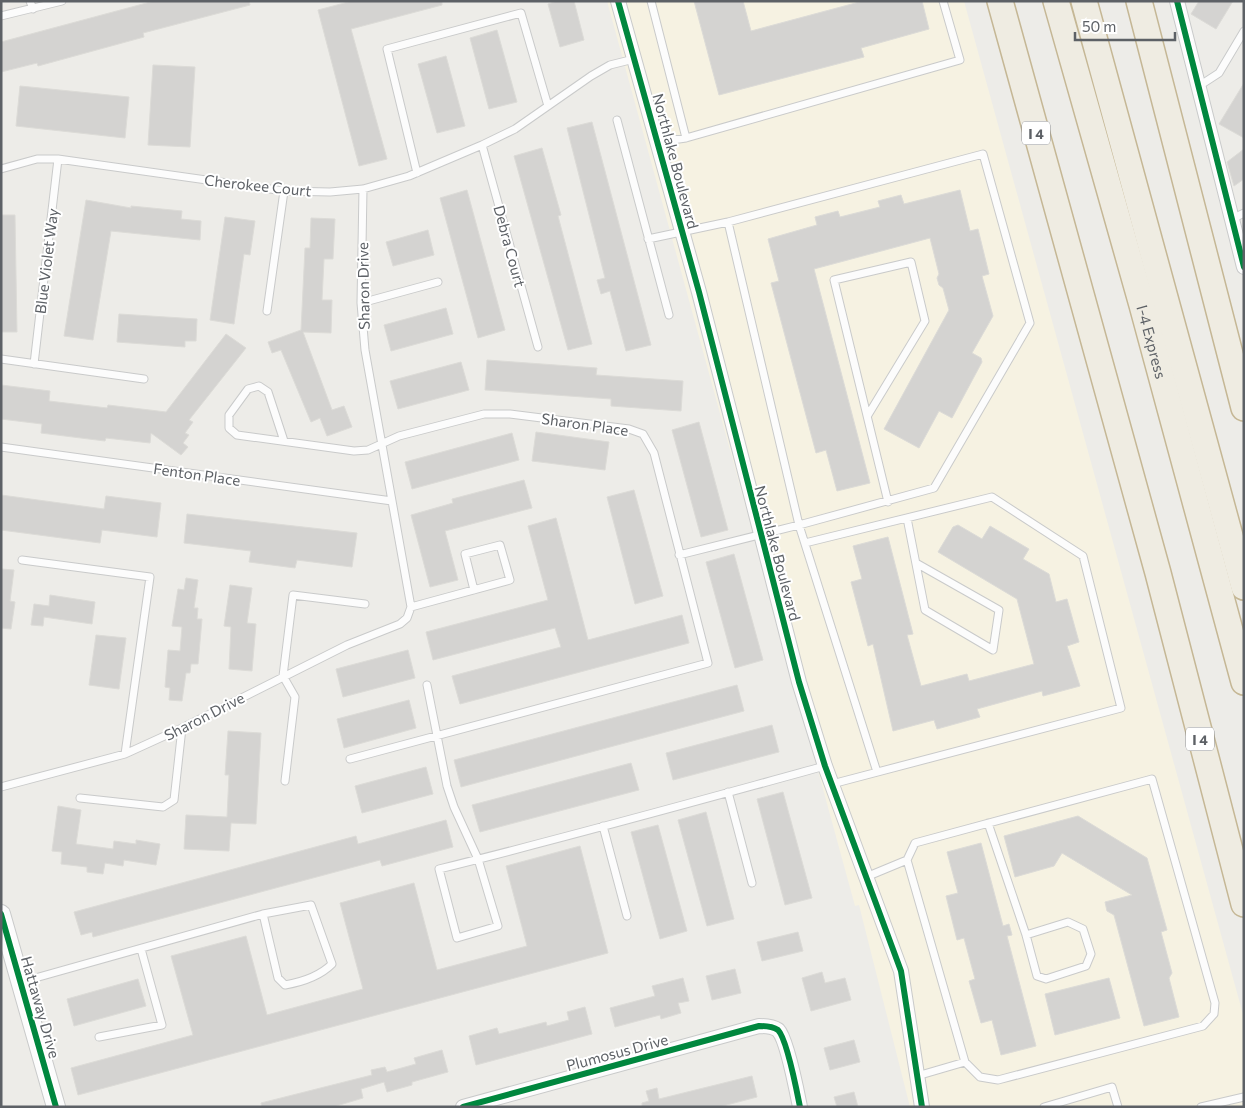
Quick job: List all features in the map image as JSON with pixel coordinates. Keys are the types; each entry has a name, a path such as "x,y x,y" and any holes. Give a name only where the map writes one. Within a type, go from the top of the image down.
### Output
{"highway":[{"name":"I 4","path":"1000,1 1155,564 1244,904"},
{"name":"I-4 Express","path":"1056,1 1142,305 1244,682"},
{"name":"I-4 Express","path":"1084,1 1244,587"},
{"path":"1139,1 1244,408"}],"street":[{"name":"Northlake Boulevard","path":"618,1 682,230 799,682 832,784 901,971 922,1107"},
{"path":"1177,1 1199,86 1238,216 1244,267"},
{"name":"Hattaway Drive","path":"1,914 56,1107"},
{"name":"Plumosus Drive","path":"462,1107 759,1026 769,1026 777,1030 784,1042 800,1107"}],"lane":[{"path":"1,16 31,5 62,1"},
{"path":"651,1 686,138"},
{"path":"658,142 686,138 960,60 943,1"},
{"path":"417,173 387,49 522,13 548,106"},
{"path":"1199,86 1219,73 1244,31"},
{"name":"Cherokee Court","path":"1,169 36,160 58,159 284,191 330,192 364,189 417,173 482,145 515,129 610,65 634,59"},
{"path":"617,120 669,315"},
{"name":"Debra Court","path":"482,145 538,347"},
{"path":"648,239 682,230 728,222 983,154 1030,323 934,488 888,502 679,554"},
{"name":"Blue Violet Way","path":"34,364 58,159"},
{"name":"Sharon Drive","path":"364,189 361,303 370,382 384,444"},
{"path":"267,311 284,191"},
{"path":"728,222 799,525 877,772"},
{"path":"868,415 925,321 911,262 834,280 888,502"},
{"path":"361,303 438,282"},
{"path":"1,359 144,379"},
{"path":"284,441 268,392 259,386 248,389 229,415 229,428 236,436 354,451 368,450 384,444 411,607 474,590 510,580 500,545 465,554 474,590"},
{"name":"Sharon Place","path":"384,444 399,436 484,414 510,414 619,428 643,434 654,453 708,663 437,736"},
{"name":"Fenton Place","path":"1,447 392,501"},
{"path":"805,543 992,497 1083,556 1121,708 832,784"},
{"path":"907,518 925,610 993,650 999,610 916,563"},
{"path":"22,560 150,577 125,754"},
{"path":"285,781 294,697 283,676 293,595 365,604"},
{"name":"Sharon Drive","path":"1,787 125,754 182,728 347,645 400,624 407,618 411,607"},
{"path":"427,685 454,807 478,859 498,926 457,938 439,869 478,859 603,826 826,766"},
{"path":"80,798 162,807 169,805 174,800 182,728"},
{"path":"350,759 437,736"},
{"path":"1152,779 1215,1003 1214,1014 1203,1026 998,1080 980,1077 965,1062 907,860 915,843 988,823 1152,779"},
{"path":"728,792 752,883"},
{"path":"988,823 1026,935 1037,976 1046,979 1086,966 1092,954 1083,929 1068,922 1026,935"},
{"path":"603,826 627,916"},
{"path":"866,877 907,860"},
{"path":"21,982 263,914 311,905 332,964 324,972 298,983 285,985 278,978 263,914"},
{"path":"99,1037 162,1025 141,949"},
{"path":"918,1076 965,1062"},
{"path":"1044,1107 1112,1087 1118,1107"},
{"path":"1201,1107 1244,1097"}],"shaded area":[{"path":"607,1 611,1 652,144 747,512"},
{"path":"625,1 964,1 1244,1018 1244,1107 929,1107 907,968 832,764 805,680 705,290"},
{"path":"806,727 894,973 915,1107 910,1107 859,905 855,906"}],"building":[{"path":"154,1 249,1 250,5 143,33 144,37 38,66 37,63 1,72 1,42"},
{"path":"352,1 442,1 442,5 351,29 387,159 359,166 318,10"},
{"path":"557,1 574,1 584,40 560,47 548,4"},
{"path":"694,1 743,1 751,31 863,1 922,1 929,29 861,48 864,57 719,95"},
{"path":"1199,1 1233,1 1216,29 1191,14"},
{"path":"497,30 517,102 489,109 470,38"},
{"path":"446,56 465,126 437,133 418,64"},
{"path":"153,65 195,67 190,147 148,145"},
{"path":"1244,83 1244,138 1219,124"},
{"path":"20,86 129,97 125,138 16,126"},
{"path":"592,122 651,345 626,351 610,291 601,294 597,280 605,278 567,128"},
{"path":"542,148 561,215 558,216 592,344 568,350 514,156"},
{"path":"1244,149 1244,179 1234,186 1227,162"},
{"path":"467,190 505,330 478,338 440,198"},
{"path":"960,190 970,231 978,229 989,274 982,276 993,316 972,353 981,358 982,362 952,418 939,411 919,448 884,429 949,310 943,288 939,285 937,278 939,274 930,238 814,269 870,483 837,491 826,450 816,453 771,283 779,281 768,239 817,225 815,217 838,211 840,217 880,207 878,201 901,195 904,204"},
{"path":"86,200 131,208 131,206 182,211 181,219 201,221 200,240 111,231 93,340 64,336"},
{"path":"1,215 15,215 17,332 1,332"},
{"path":"225,217 255,221 250,255 244,254 234,324 210,320"},
{"path":"311,218 335,219 333,259 324,259 322,300 332,300 331,333 303,332 332,410 344,406 352,427 327,436 320,418 311,422 281,350 272,353 268,342 301,330 305,248 310,248"},
{"path":"428,230 434,255 393,266 386,242"},
{"path":"446,308 453,334 391,351 384,325"},
{"path":"119,314 197,319 196,341 185,341 185,347 117,342"},
{"path":"226,334 246,348 189,420 193,422 185,433 189,435 183,443 188,447 181,455 151,433 150,443 106,438 105,441 41,433 42,424 1,419 1,385 50,391 49,401 107,408 108,405 166,412"},
{"path":"487,360 597,368 596,375 683,381 681,411 611,406 611,399 485,390"},
{"path":"461,362 469,390 398,409 390,381"},
{"path":"699,422 728,530 701,537 672,430"},
{"path":"536,432 609,442 605,470 532,461"},
{"path":"512,433 519,460 412,489 405,462"},
{"path":"524,480 532,508 445,531 458,580 430,587 411,515 453,503 452,499"},
{"path":"634,490 663,596 635,604 607,497"},
{"path":"1,495 104,509 106,496 161,503 157,537 102,530 100,543 1,530"},
{"path":"187,514 357,533 352,567 297,560 295,568 249,562 251,551 184,543"},
{"path":"556,518 588,640 682,615 689,643 460,704 452,676 561,647 555,628 433,660 426,632 548,600 528,526"},
{"path":"958,525 982,539 990,526 1029,549 1023,559 1049,574 1056,602 1067,599 1079,642 1067,646 1080,686 1043,696 1042,691 977,709 980,717 937,729 934,720 893,731 873,644 868,646 851,582 862,579 853,546 888,537 913,634 907,635 921,686 967,674 969,681 1034,664 1017,599 938,552 953,527"},
{"path":"734,554 763,660 735,668 706,562"},
{"path":"1,569 14,570 10,601 15,602 11,629 1,628"},
{"path":"186,578 198,580 194,608 198,608 197,619 202,619 198,664 191,664 190,673 186,673 182,701 169,700 170,688 165,687 168,650 180,651 182,627 172,626 178,589 184,590"},
{"path":"230,585 252,588 247,623 256,624 252,671 229,669 231,627 224,626"},
{"path":"50,595 95,602 92,624 44,617 43,626 31,625 34,604 49,606"},
{"path":"96,635 126,638 119,689 89,685"},
{"path":"408,650 415,678 343,697 336,669"},
{"path":"737,685 744,711 461,787 454,760"},
{"path":"409,700 416,728 344,748 337,719"},
{"path":"772,725 779,752 673,780 666,753"},
{"path":"228,731 261,733 256,824 231,823 229,851 184,849 186,815 227,817 229,775 225,775"},
{"path":"631,763 639,790 480,832 472,805"},
{"path":"426,767 433,794 362,813 355,786"},
{"path":"783,792 812,898 785,905 757,799"},
{"path":"58,806 81,810 76,844 113,849 114,841 136,844 136,840 160,844 156,865 124,860 123,866 105,863 103,874 87,872 87,867 61,864 62,852 52,851"},
{"path":"706,812 734,919 707,926 678,820"},
{"path":"1078,816 1147,858 1167,930 1161,932 1172,973 1169,978 1179,1017 1144,1026 1114,915 1107,911 1105,902 1132,895 1062,853 1054,866 1015,877 1004,836"},
{"path":"446,820 453,847 382,866 380,860 93,937 92,932 81,935 74,912 356,836 358,844"},
{"path":"658,825 687,931 660,939 631,832"},
{"path":"981,843 1003,926 1009,924 1012,935 1007,936 1036,1046 1001,1055 992,1020 981,1023 969,981 975,979 964,938 957,940 946,896 958,893 947,852"},
{"path":"580,846 608,953 78,1095 71,1068 193,1035 171,956 246,936 267,1015 363,989 340,903 414,883 437,970 527,946 506,866"},
{"path":"798,932 803,951 762,961 757,942"},
{"path":"735,969 741,993 712,1000 706,976"},
{"path":"822,972 825,983 845,978 851,1000 811,1011 802,978"},
{"path":"683,978 689,1001 678,1003 681,1013 661,1019 660,1015 615,1027 610,1008 655,996 652,986"},
{"path":"1109,978 1120,1018 1055,1035 1045,994"},
{"path":"138,979 146,1006 74,1026 67,999"},
{"path":"585,1007 592,1034 476,1065 469,1036 497,1028 499,1034 546,1022 547,1026 569,1020 567,1012"},
{"path":"854,1040 860,1062 830,1070 824,1048"},
{"path":"442,1050 448,1072 412,1082 412,1085 387,1092 384,1082 361,1089 363,1098 333,1107 262,1107 261,1103 372,1075 371,1070 385,1067 387,1072 416,1064 414,1058"},
{"path":"752,1076 757,1097 719,1107 642,1107 642,1103 649,1101 646,1091 657,1088 659,1099"},
{"path":"854,1092 858,1107 837,1107 834,1097"}],"cycle path":[{"path":"618,1 699,292 799,682 825,766 901,971 922,1107"},
{"path":"1177,1 1244,267"},
{"path":"1,914 56,1107"},
{"path":"463,1107 759,1026 778,1030 781,1035 791,1066 800,1107"}]}
